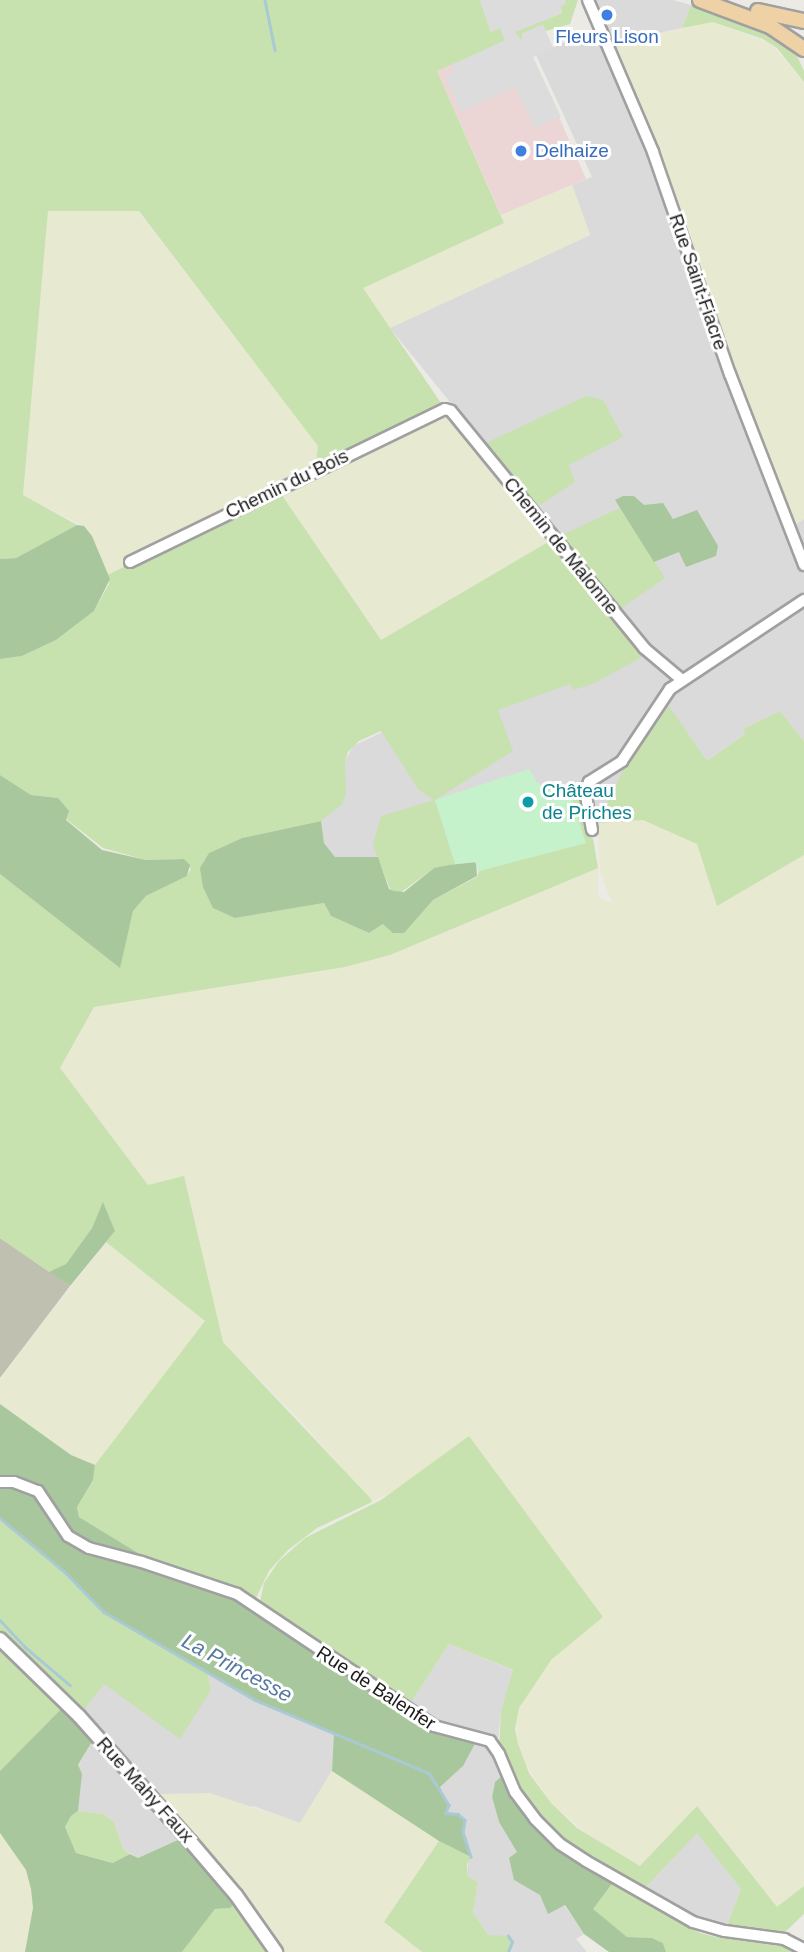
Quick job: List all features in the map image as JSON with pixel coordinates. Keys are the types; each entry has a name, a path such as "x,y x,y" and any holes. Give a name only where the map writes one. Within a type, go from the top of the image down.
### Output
{"main road":[{"path":"700,0 770,26 804,48"},
{"path":"727,0 774,17 804,21"}],"street":[{"name":"Rue Saint-Fiacre","path":"588,0 653,152 730,374 804,565"},
{"name":"Chemin du Bois","path":"130,562 445,409"},
{"name":"Chemin de Malonne","path":"445,409 451,411 645,648 681,679"},
{"path":"592,830 585,791 589,782 622,761 670,689 681,679 804,600"},
{"name":"Rue de Balenfer","path":"0,1482 14,1482 38,1491 68,1536 89,1548 142,1562 237,1594 434,1726 490,1741 499,1754 515,1792 535,1819 560,1844 586,1861 693,1922 724,1931 784,1939 804,1950"},
{"name":"Rue Mahy Faux","path":"0,1639 79,1716 190,1841 236,1895 276,1952"}],"shaded area":[{"path":"480,0 565,0 541,21 553,48 533,57 586,179 501,215 437,71 505,41"},
{"path":"480,0 565,0 566,4 560,6 562,13 515,32 522,41 522,34 543,24 553,48 533,57 561,117 535,128 515,87 461,112 445,75 454,71 452,65 505,40 500,28 491,32"},
{"path":"597,0 673,0 691,5 682,28 617,42 619,47 612,48 792,526 804,519 804,741 780,711 743,729 745,734 707,761 669,707 586,843 479,871 475,862 449,865 335,857 324,843 321,821 342,803 345,761 353,746 624,617 390,328 590,235 572,185 592,177 536,55 603,25"},
{"path":"713,22 770,43 804,82 804,519 792,527 612,48 619,47 616,42"},
{"path":"572,185 590,235 390,328 363,288 503,223 501,215"},
{"path":"48,211 138,211 318,446 318,454 445,409 555,538 381,640 277,488 108,575 84,526 23,496"},
{"path":"643,820 698,844 717,906 804,855 804,1886 777,1908 697,1806 641,1866 595,1841 551,1803 523,1760 518,1744 516,1718 527,1692 551,1660 603,1617 577,1584 392,1492 372,1502 299,1419 223,1342 148,1185 60,1068 94,1007 345,967 390,955 598,868 598,897 612,903 600,871 598,823"},
{"path":"0,1238 70,1286 0,1378"},
{"path":"106,1242 206,1321 95,1465 71,1455 0,1404 0,1378"},
{"path":"449,1644 514,1671 501,1711 498,1740 485,1737 506,1772 495,1782 492,1797 499,1822 518,1852 514,1880 564,1905 584,1934 576,1939 587,1952 508,1952 511,1942 488,1935 473,1912 478,1882 468,1876 468,1846 463,1832 465,1820 446,1813 449,1805 440,1787 463,1766 447,1729 408,1707"},
{"path":"207,1670 255,1700 335,1733 332,1771 300,1823 253,1806 138,1858 123,1849 114,1822 103,1814 78,1811 78,1766 96,1735 79,1716 104,1683 211,1690"},
{"path":"332,1771 439,1841 385,1921 422,1952 276,1952 152,1797 160,1794 210,1793 300,1823"},
{"path":"697,1832 741,1889 726,1928 695,1920 643,1890"},
{"path":"0,1833 26,1870 31,1889 33,1908 25,1952 0,1952"}],"green space":[{"path":"0,0 480,0 491,32 500,28 506,41 437,71 504,223 363,288 445,409 315,470 318,446 139,211 48,211 23,495 77,525 16,558 0,559"},
{"path":"565,0 578,0 570,24 546,31 542,25 523,33 524,39 518,40 515,32 562,13 560,6 565,4"},
{"path":"691,5 772,34 796,54 804,71 804,82 777,48 763,39 713,22 682,28"},
{"path":"586,396 603,400 623,437 569,465 575,482 532,510 480,446"},
{"path":"277,488 381,640 555,538 620,508 665,578 616,612 651,652 593,684 573,690 570,684 498,710 513,751 435,800 455,864 434,868 400,893 390,889 373,845 381,816 434,800 418,789 381,731 359,741 348,752 345,761 346,793 342,804 321,821 242,838 209,853 235,918 324,903 331,916 369,933 383,924 403,933 433,900 477,877 479,871 585,843 569,792 585,791 598,868 390,955 345,967 94,1007 60,1068 148,1185 184,1176 223,1342 371,1499 372,1502 317,1528 288,1550 269,1571 253,1604 166,1570 79,1517 77,1507 93,1480 95,1465 205,1321 106,1242 115,1231 103,1203 92,1228 66,1264 55,1270 49,1272 0,1238 0,874 119,967 133,911 146,896 187,876 191,869 184,859 146,860 103,848 66,819 58,798 31,795 0,775 0,659 22,656 56,640 94,611 109,584 108,575"},
{"path":"623,496 634,496 644,505 663,503 673,519 697,510 718,546 716,556 686,567 679,552 654,562 615,500"},
{"path":"77,525 84,526 92,536 110,579 94,611 56,640 22,656 0,659 0,559 16,558"},
{"path":"669,706 707,761 745,734 743,729 780,711 804,741 804,855 717,906 697,844 643,820 598,823 628,760"},
{"path":"529,769 537,783 553,789 568,786 586,843 479,871 475,862 455,864 435,800"},
{"path":"0,775 31,795 58,798 69,811 66,820 102,850 146,860 184,859 190,865 187,876 146,896 133,911 120,968 0,874"},
{"path":"321,821 324,843 335,857 378,857 389,889 404,892 434,868 449,865 476,862 477,876 433,900 404,933 393,933 383,924 369,933 331,916 324,903 235,918 213,908 203,887 200,868 209,853 242,838"},
{"path":"103,1202 115,1231 70,1286 49,1272 66,1264 92,1228"},
{"path":"0,1404 71,1455 95,1465 93,1480 77,1507 79,1517 166,1570 217,1587 434,1726 478,1738 463,1766 440,1787 449,1805 446,1813 458,1814 465,1820 463,1832 471,1857 439,1841 332,1771 334,1733 255,1700 104,1612 65,1572 0,1518"},
{"path":"469,1436 603,1617 551,1660 519,1708 515,1729 529,1773 551,1803 577,1828 640,1866 697,1806 777,1907 804,1886 804,1914 782,1935 726,1928 741,1889 697,1833 643,1890 563,1842 525,1803 499,1748 501,1711 513,1670 449,1644 408,1707 264,1608 260,1602 264,1583 279,1561 305,1538 381,1500"},
{"path":"0,1518 65,1572 104,1612 207,1670 211,1690 180,1739 104,1684 79,1716 66,1704 0,1771"},
{"path":"66,1704 96,1735 78,1765 82,1774 78,1811 71,1816 65,1827 76,1853 113,1863 130,1854 138,1858 180,1839 235,1903 230,1908 215,1909 182,1952 25,1952 33,1908 31,1889 26,1870 0,1833 0,1771"},
{"path":"504,1774 532,1820 614,1881 593,1909 627,1937 652,1938 663,1943 666,1952 609,1952 584,1934 565,1905 548,1914 540,1895 514,1880 509,1858 517,1852 499,1822 492,1797 495,1782"},
{"path":"78,1811 103,1814 114,1822 123,1849 130,1854 114,1863 76,1853 65,1827 71,1816"},
{"path":"439,1841 471,1857 467,1864 468,1876 478,1882 473,1912 488,1935 508,1936 512,1942 508,1952 422,1952 384,1922"},
{"path":"614,1881 700,1933 720,1938 774,1939 803,1952 666,1952 663,1943 652,1938 627,1937 592,1909"},
{"path":"235,1903 271,1952 182,1952 215,1909 230,1908"}],"waterway":[{"path":"265,0 275,50"},
{"name":"La Princesse","path":"0,1518 65,1572 104,1612 255,1700 429,1773 449,1805 446,1813 458,1814 465,1820 463,1832 471,1857"},
{"path":"0,1620 25,1647 70,1685"},
{"name":"La Princesse","path":"508,1936 512,1942 508,1952"}],"place":[{"name":"Fleurs Lison","path":"607,15"},
{"name":"Delhaize","path":"521,151"},
{"name":"Château de Priches","path":"528,802"}]}
